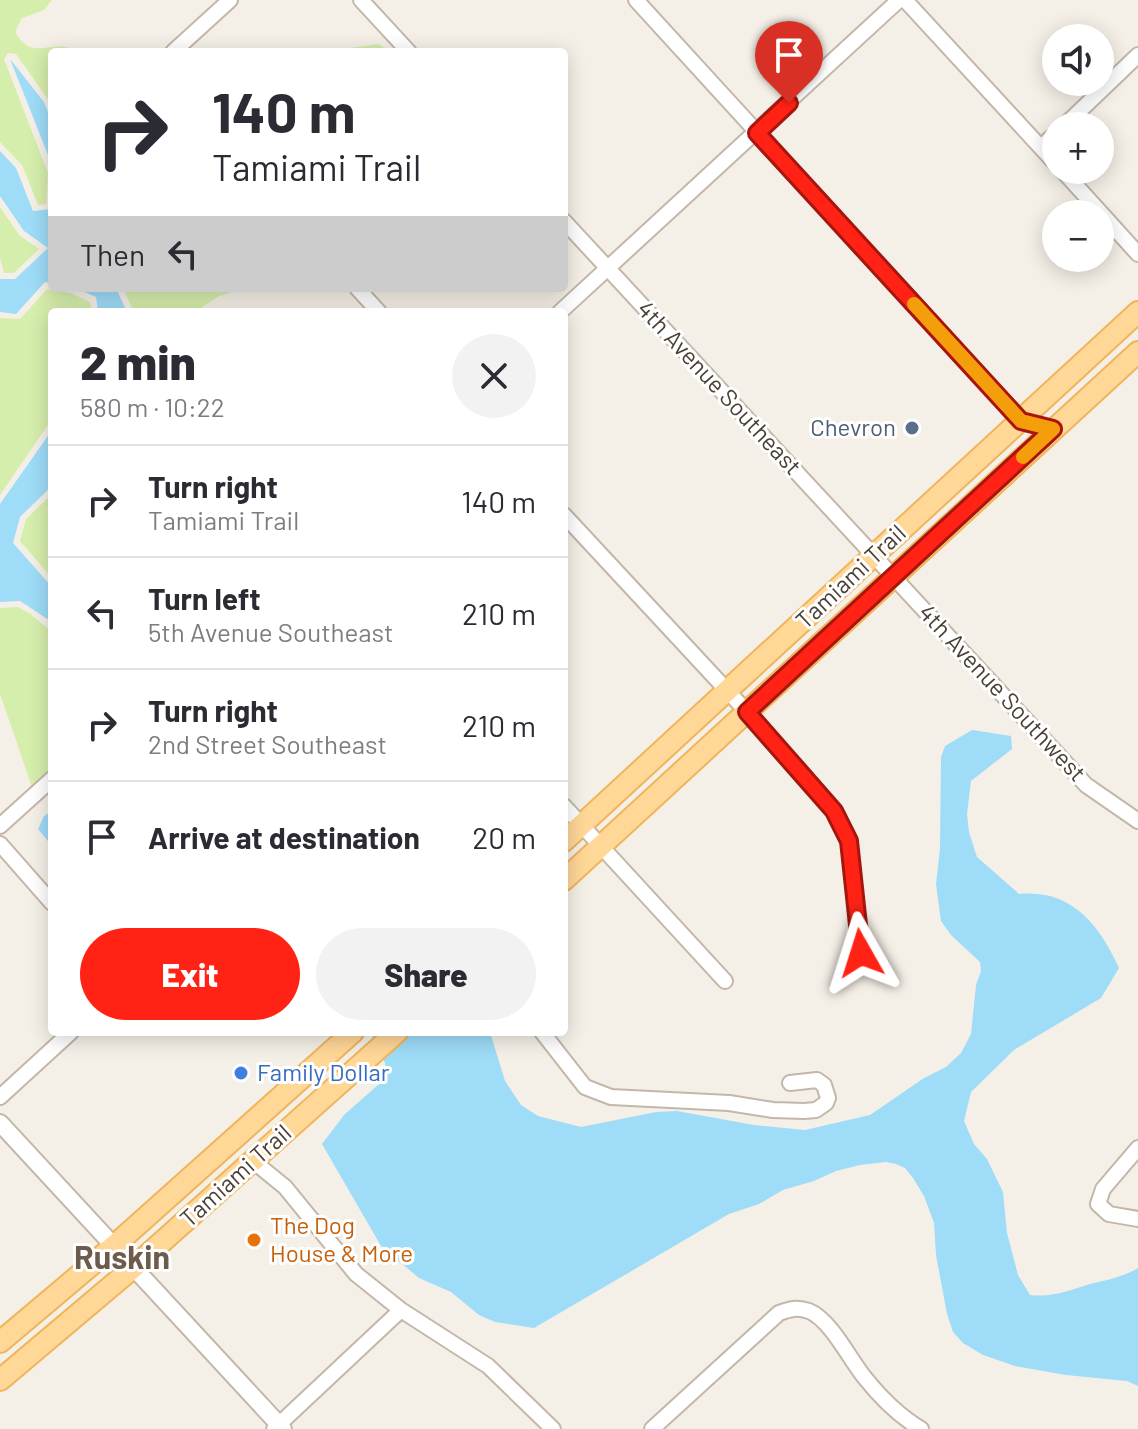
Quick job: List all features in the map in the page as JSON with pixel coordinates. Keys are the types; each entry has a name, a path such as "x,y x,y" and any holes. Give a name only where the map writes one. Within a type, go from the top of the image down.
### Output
{"main road":[{"name":"Tamiami Trail","path":"568,837 1138,312"},
{"name":"Tamiami Trail","path":"568,876 1138,352"},
{"name":"Tamiami Trail","path":"0,1342 115,1245 349,1036"},
{"name":"Tamiami Trail","path":"0,1380 135,1266 393,1036"}],"street":[{"path":"177,48 230,0"},
{"path":"361,0 405,48"},
{"path":"636,0 1021,421 1053,429"},
{"path":"564,308 899,0"},
{"path":"905,0 1041,147"},
{"path":"1079,112 1138,55"},
{"path":"1075,184 1138,254"},
{"name":"4th Avenue Southeast","path":"568,225 875,555"},
{"path":"361,292 375,308"},
{"path":"568,519 747,712 834,811 849,841 861,953"},
{"name":"4th Avenue Southwest","path":"875,555 1086,785 1138,821"},
{"path":"0,826 48,783"},
{"path":"568,810 725,981"},
{"path":"0,844 48,898"},
{"path":"0,1097 67,1036"},
{"path":"545,1036 585,1087 611,1097 729,1103 785,1111 816,1110 826,1103 824,1085 817,1080 790,1083"},
{"path":"0,1123 135,1266 278,1428 401,1310"},
{"path":"1138,1148 1103,1189 1098,1204 1109,1214 1138,1219"},
{"path":"253,1161 285,1187 356,1274 401,1310 488,1366 553,1429"},
{"path":"652,1429 779,1313 793,1307 810,1312 823,1321 866,1380 902,1418 921,1429"}],"green space":[{"path":"0,0 52,0 44,10 22,18 15,32 29,46 69,48 48,48 48,99 16,54 8,53 4,59 48,173 46,204 38,205 22,165 0,142"},
{"path":"378,44 385,48 351,48"},
{"path":"0,207 19,235 39,249 14,273 4,273 0,258"},
{"path":"47,289 48,292 71,293 90,302 91,308 48,308 48,425 0,495 0,318 20,319"},
{"path":"125,292 232,292 219,296 201,308 132,308"},
{"path":"48,498 48,573 20,541 26,519"},
{"path":"18,607 48,629 48,773 32,787 0,694 0,608"}],"water":[{"path":"10,59 44,102 48,112 48,155"},
{"path":"0,151 16,168 33,211 48,209 48,248 24,231 0,196"},
{"path":"48,248 48,282 45,282 16,314 0,312 0,279 15,279"},
{"path":"85,292 118,292 125,308 97,308 96,297"},
{"path":"48,436 48,490 20,517 13,543 48,582 48,619 20,601 0,602 0,504"},
{"path":"972,730 1011,736 1012,749 971,781 967,814 977,857 1019,894 1054,897 1081,913 1102,937 1119,968 1101,998 1014,1050 971,1092 964,1121 1003,1192 1007,1233 1018,1275 1030,1295 1063,1292 1138,1268 1138,1386 1127,1381 1015,1366 983,1355 963,1343 953,1332 947,1314 936,1255 934,1223 924,1196 905,1168 886,1162 836,1171 729,1214 534,1328 495,1322 479,1315 451,1292 419,1278 381,1246 322,1144 344,1115 387,1077 385,1063 372,1036 491,1036 505,1081 521,1105 538,1116 581,1127 656,1112 677,1111 754,1125 805,1130 870,1115 924,1078 946,1067 961,1053 971,1034 976,985 981,971 980,962 951,935 941,921 936,884 940,849 941,757 945,746"},
{"path":"48,814 48,841 38,829"}],"slow traffic":[{"path":"914,304 1021,421 1053,429 1023,457"}],"place":[{"name":"Chevron","path":"912,428"},
{"name":"Family Dollar","path":"241,1073"},
{"name":"The Dog House & More","path":"254,1240"}],"district":[{"name":"Ruskin","path":"122,1258"}],"route":[{"path":"789,103 757,133 1021,421 1053,429 747,712 834,811 849,841 861,953"}]}
